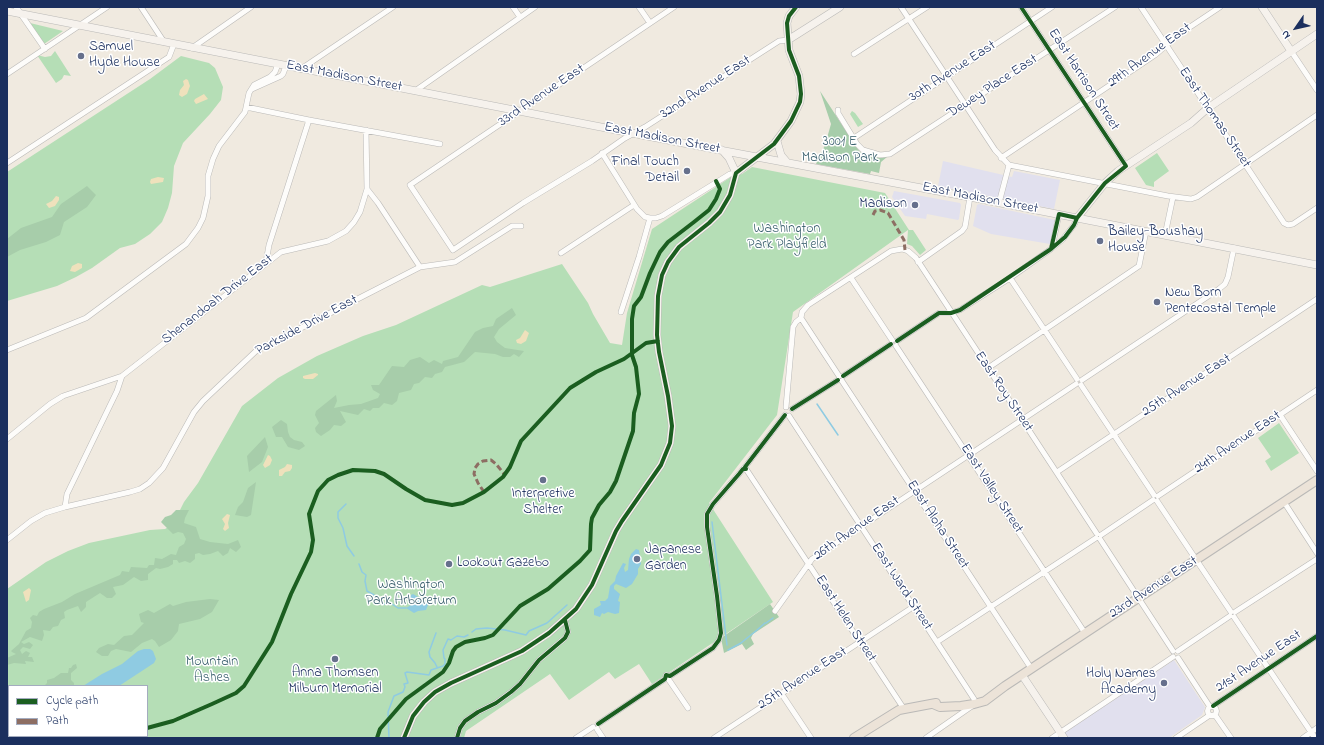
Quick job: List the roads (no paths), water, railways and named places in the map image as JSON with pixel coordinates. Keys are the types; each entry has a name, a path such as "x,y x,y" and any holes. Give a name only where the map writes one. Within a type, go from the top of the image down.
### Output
{"main road":[{"path":"404,738 413,716 424,702 435,692 451,683 522,651 537,642 565,620 576,609 586,596 616,531 628,510 657,472 666,455 670,443 672,426 658,341 657,306 660,280 665,266 679,247 709,223 720,212 730,194 736,173 777,141 791,120 800,102 799,76 789,50 787,23 789,16 796,7"},
{"name":"32nd Avenue East","path":"788,40 840,7"},
{"path":"1262,7 1291,51"},
{"name":"East Madison Street","path":"7,12 722,150 786,161 1317,265"},
{"path":"1077,218 1105,183 1126,166 1317,34"},
{"path":"777,141 781,155 786,161"},
{"path":"722,150 729,158 736,173"},
{"name":"23rd Avenue East","path":"974,701 991,695 1317,480"},
{"path":"1022,674 1062,735"},
{"path":"854,738 893,713 904,708 939,702 974,701"}],"street":[{"path":"16,7 45,49"},
{"path":"7,74 108,7"},
{"path":"140,7 164,42"},
{"path":"192,48 251,7"},
{"path":"301,69 391,7"},
{"path":"514,7 520,17"},
{"path":"415,91 535,7"},
{"path":"639,7 650,22"},
{"name":"33rd Avenue East","path":"453,250 410,185 674,7"},
{"path":"900,7 1001,158 1009,165 1173,197 1188,199 1195,198 1317,115"},
{"path":"854,54 927,7"},
{"name":"East Harrison Street","path":"1021,7 1126,166"},
{"name":"30th Avenue East","path":"854,138 1052,7"},
{"name":"Dewey Place East","path":"854,138 863,150 880,155 890,154 1115,7"},
{"name":"East Thomas Street","path":"1141,7 1283,222 1290,225 1317,208"},
{"name":"29th Avenue East","path":"1001,158 1155,55 1178,35 1220,7"},
{"name":"32nd Avenue East","path":"453,250 779,41 788,40"},
{"path":"7,163 170,57 174,44"},
{"path":"1291,51 1317,90"},
{"path":"7,350 86,318 186,244 198,228 203,218 208,196 208,176 213,158 219,146 242,117 249,93 254,85 270,77 275,72 278,64"},
{"path":"252,89 281,76 286,66"},
{"path":"246,107 440,144"},
{"path":"838,110 854,138"},
{"path":"266,262 269,245 309,120"},
{"name":"Shenandoah Drive East","path":"7,439 50,404 63,396 122,376 266,262 281,252 320,244 341,234 348,228 357,218 367,189 366,130"},
{"path":"602,154 634,205 641,214 650,218 662,216 730,174 736,173"},
{"path":"1000,203 1009,165"},
{"path":"367,189 378,202 420,267"},
{"path":"918,262 962,232 965,227 970,197"},
{"path":"1165,235 1173,197"},
{"path":"561,253 634,205"},
{"path":"1051,249 1055,238 1059,214"},
{"path":"621,312 650,218"},
{"path":"576,738 668,679 712,648 719,640 721,633 707,527 707,514 713,504 745,468 787,415 792,413 792,409 939,313 951,313 960,310 1010,278 1051,249 1065,237 1074,225 1077,218"},
{"name":"Parkside Drive East","path":"7,540 31,521 45,513 130,492 140,489 149,483 163,468 194,412 203,401 256,351 420,267 455,262 512,226 522,226"},
{"path":"988,368 1139,266 1146,231"},
{"name":"26th Avenue East","path":"775,611 812,559 1219,289 1225,284 1228,277 1234,248"},
{"name":"East Roy Street","path":"851,278 891,251 902,249 908,251 918,262 1057,472 1138,598 1176,651"},
{"path":"787,415 783,410 786,407 793,327 801,318 802,312 808,305 851,278"},
{"name":"East Valley Street","path":"851,278 1085,633"},
{"path":"1010,278 1315,738"},
{"name":"25th Avenue East","path":"1057,472 1317,299"},
{"name":"East Aloha Street","path":"801,318 1031,668"},
{"path":"66,507 67,494 117,391 122,376"},
{"name":"24th Avenue East","path":"936,642 1156,498 1317,390"},
{"path":"786,407 790,407 792,409"},
{"name":"East Ward Street","path":"787,415 974,701"},
{"path":"1280,415 1317,472"},
{"name":"East Helen Street","path":"745,468 904,708"},
{"path":"1176,738 1213,715 1216,710 1172,654 1317,556 1284,502"},
{"name":"25th Avenue East","path":"714,738 913,607"},
{"path":"457,738 460,728 465,720 496,703 511,692 520,684 539,660 565,638 568,632 565,620"},
{"name":"21st Avenue East","path":"1212,706 1317,636"},
{"path":"1052,738 1062,735 1176,658"},
{"path":"668,679 688,708"},
{"path":"781,693 811,738"},
{"name":"23rd Avenue East","path":"926,738 974,701"},
{"path":"1213,715 1231,738"},
{"path":"596,726 603,738"},
{"path":"1303,738 1317,728"}],"water":[{"path":"636,549 639,550 641,564 638,569 638,574 632,584 626,588 616,584 614,586 614,589 620,594 618,601 620,602 619,613 602,613 600,617 594,615 594,609 601,605 600,601 605,601 608,598 610,586 615,581 623,563 626,564 624,568 625,572 628,570 629,559 631,554"},
{"path":"413,594 425,601 428,605 426,610 414,613 406,608 411,605 410,597"},
{"path":"150,649 153,651 156,659 154,663 121,685 85,685 122,664 138,651"}],"waterway":[{"path":"817,404 838,435"},
{"path":"346,504 338,512 338,518 343,528 347,546 354,556"},
{"path":"712,522 727,645"},
{"path":"359,564 362,572 366,575 365,581 367,591 374,595"},
{"path":"377,596 381,599 383,604 392,604 398,608 406,608"},
{"path":"472,632 476,629 487,628 505,630 526,635 529,631 547,623 567,605"},
{"path":"766,623 773,618"},
{"path":"757,630 765,623"},
{"path":"728,650 741,643 757,630"},
{"path":"436,633 429,652 430,657 437,667"},
{"path":"389,738 388,712 394,696 403,692 405,687 404,684 408,683 405,673 429,675 431,670 445,664 443,650 448,639 451,640 457,636 464,637 468,635"}],"place":[{"name":"Samuel Hyde House","path":"81,56"},
{"name":"Final Touch Detail","path":"687,171"},
{"name":"Madison","path":"915,205"},
{"name":"Bailey-Boushay House","path":"1100,241"},
{"name":"New Born Pentecostal Temple","path":"1157,302"},
{"name":"Interpretive Shelter","path":"543,480"},
{"name":"Japanese Garden","path":"637,559"},
{"name":"Lookout Gazebo","path":"449,564"},
{"name":"Anna Thomsen Milburn Memorial","path":"335,659"},
{"name":"Holy Names Academy","path":"1164,683"}],"park label":[{"name":"3001 E Madison Park","path":"840,152"},
{"name":"Washington Park Playfield","path":"787,238"},
{"name":"Washington Park Arboretum","path":"411,594"},
{"name":"Mountain Ashes","path":"212,672"}]}
